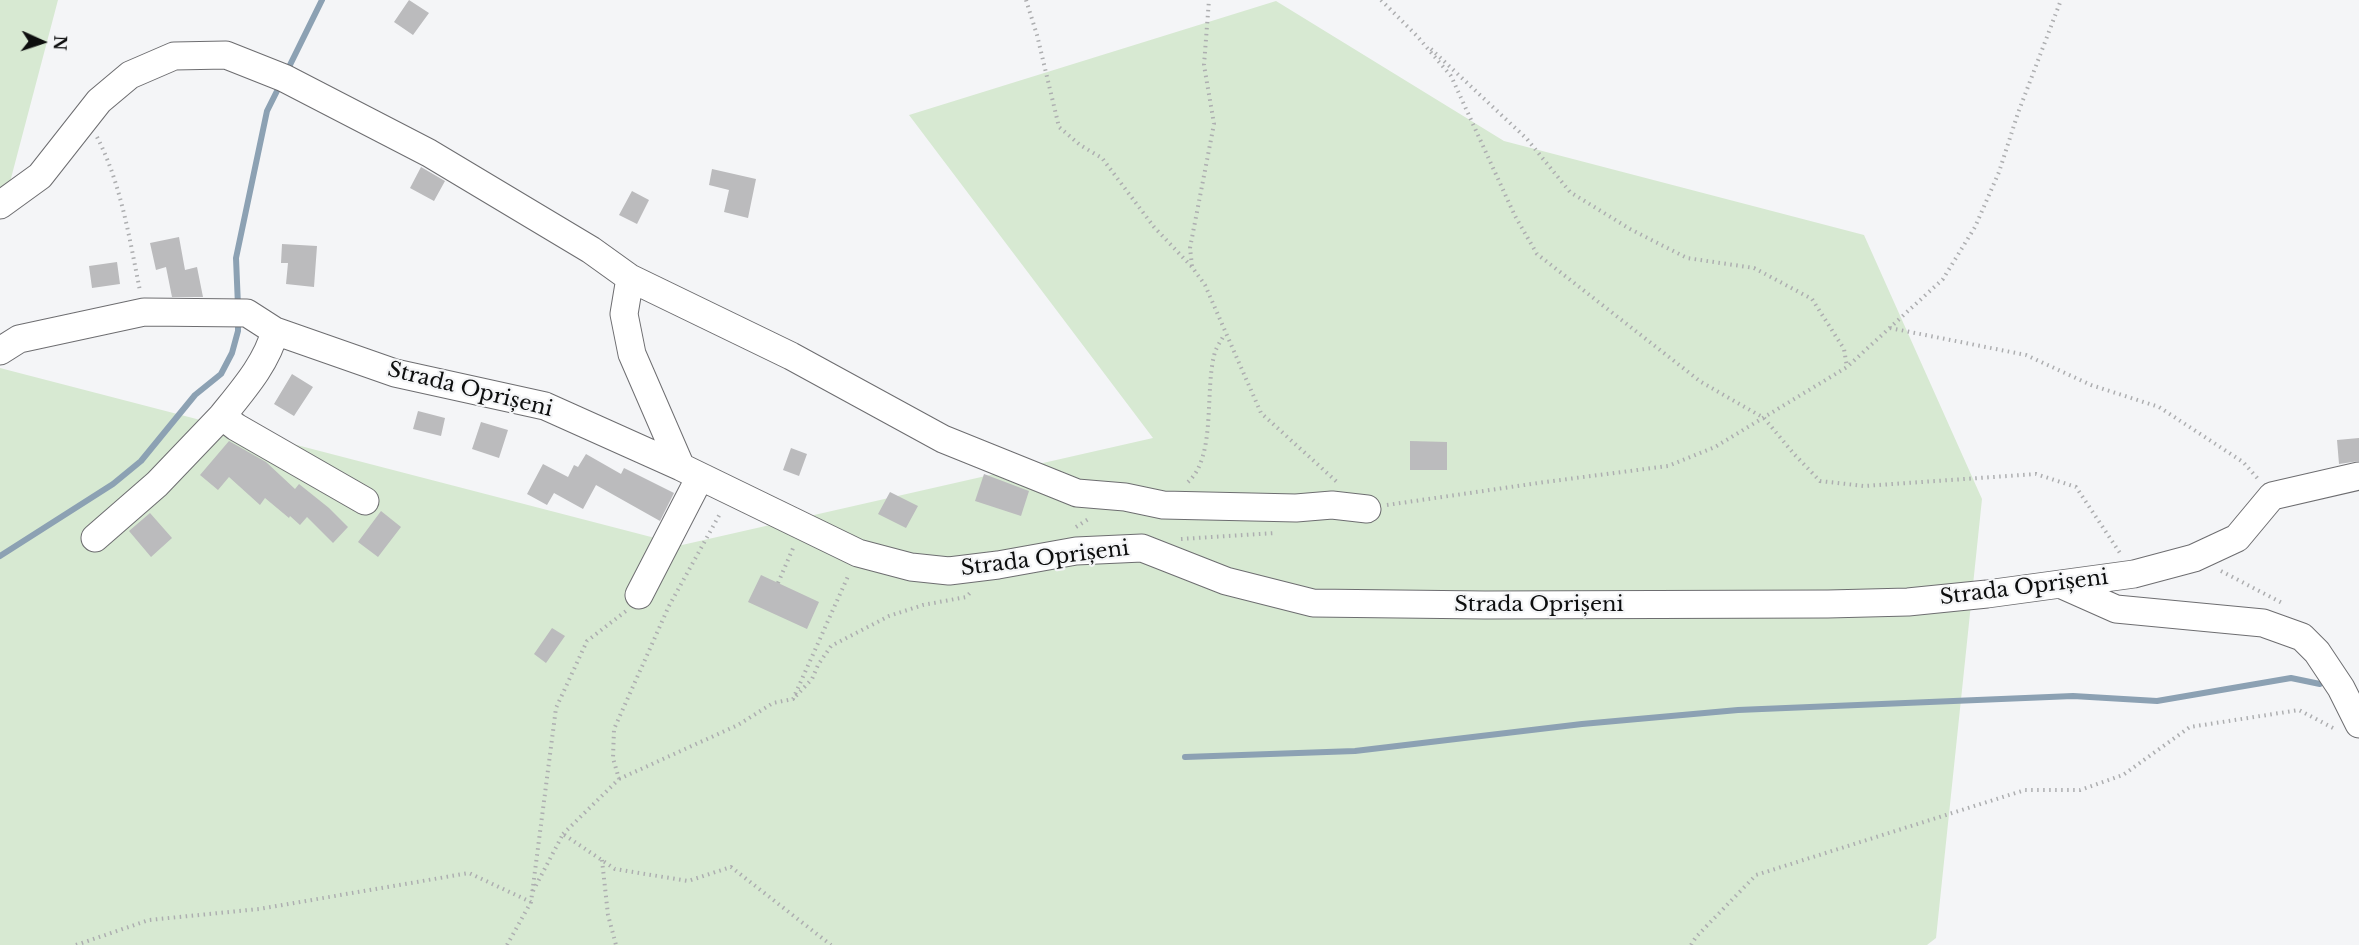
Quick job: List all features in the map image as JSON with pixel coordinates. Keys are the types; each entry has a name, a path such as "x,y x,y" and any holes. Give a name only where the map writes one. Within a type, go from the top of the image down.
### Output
{"street":[{"path":"0,205 40,176 99,101 130,75 174,57 226,55 284,78 429,153 591,250 630,278 791,356 943,439 1077,493 1125,497 1163,505 1296,508 1332,505 1366,508"},
{"path":"630,278 624,314 632,354 691,472 639,595"},
{"name":"Strada Oprișeni","path":"0,351 19,339 144,312 237,312 275,331 395,373 545,406 691,472 858,553 911,567 949,571 1076,551 1142,548 1226,580 1313,603 1839,604 1908,602 2062,585 2134,574 2194,558 2237,538 2272,496"},
{"path":"95,538 157,484 222,416 249,382 272,342 275,331"},
{"path":"222,416 365,501"},
{"path":"2272,496 2359,476"},
{"path":"2062,585 2116,609 2263,623 2302,637 2317,652 2341,688 2349,728"}],"path":[{"path":"1026,0 1037,35 1059,127 1080,145 1102,158 1154,227 1192,267 1205,285 1261,413 1340,485"},
{"path":"1192,267 1190,248 1214,124 1204,65 1209,0"},
{"path":"1382,0 1527,139 1570,192 1630,229 1687,258 1754,268 1812,299 1844,349 1847,367"},
{"path":"1366,508 1668,466 1715,447 1847,367 1943,279 1975,227 1999,172 2018,113 2061,0"},
{"path":"1417,36 1450,76 1515,216 1537,255 1701,382 1764,418 1820,481 1863,486 2036,474 2076,487 2134,574"},
{"path":"87,118 105,153 129,232 144,312"},
{"path":"1889,328 2026,355 2091,386 2159,407 2243,462 2272,496"},
{"path":"1163,505 1194,477 1207,443 1208,399 1216,351 1225,335"},
{"path":"619,779 614,758 614,729 669,606 732,493"},
{"path":"1070,531 1099,512"},
{"path":"778,583 803,526"},
{"path":"1142,548 1191,537 1283,532"},
{"path":"794,699 858,553"},
{"path":"2194,558 2292,609 2302,637"},
{"path":"531,894 564,834 619,779 738,725 773,703 794,699 812,679 831,646 889,616 923,605 966,597 998,565"},
{"path":"507,945 531,902 556,708 587,641 627,610 639,595"},
{"path":"1691,945 1756,875 2025,790 2080,790 2123,775 2190,727 2299,710 2349,728"},
{"path":"564,834 615,869 688,881 731,867 831,945"},
{"path":"602,860 608,915 616,945"},
{"path":"76,945 149,920 259,909 470,873 531,902"}],"green space":[{"path":"0,0 58,0 0,220"},
{"path":"1276,1 1504,141 1864,235 1982,499 1936,938 1927,945 0,945 0,368 682,545 1153,438 909,115"}],"building":[{"path":"409,0 429,13 413,35 394,22"},
{"path":"421,167 445,181 434,201 410,188"},
{"path":"712,169 756,179 748,218 724,212 729,190 709,185"},
{"path":"632,191 649,200 637,224 619,215"},
{"path":"179,237 185,270 197,267 203,297 172,297 166,267 156,270 150,243"},
{"path":"282,244 317,246 314,287 286,284 288,263 281,263"},
{"path":"117,262 120,284 92,288 89,266"},
{"path":"292,374 313,387 294,416 274,404"},
{"path":"418,411 445,418 441,436 413,429"},
{"path":"481,422 508,430 499,458 472,449"},
{"path":"2359,438 2359,461 2339,464 2337,440"},
{"path":"229,441 266,462 295,489 299,484 348,527 333,543 307,517 300,525 265,498 260,505 229,477 218,490 200,475"},
{"path":"1410,441 1447,442 1447,470 1410,470"},
{"path":"791,448 807,454 799,476 783,470"},
{"path":"586,454 621,474 624,468 674,493 660,521 596,485 583,509 554,493 547,505 527,494 543,464 568,477 574,465 578,467"},
{"path":"984,474 1029,491 1021,516 975,501"},
{"path":"890,492 918,506 906,528 878,514"},
{"path":"381,511 401,527 378,557 358,542"},
{"path":"150,513 172,538 151,557 129,531"},
{"path":"761,575 819,602 807,629 748,602"},
{"path":"552,628 565,636 546,663 534,654"}],"waterway":[{"path":"287,71 322,0"},
{"path":"238,306 236,258 267,111 281,83"},
{"path":"0,556 113,484 141,461 195,395 221,374 232,353 238,331 238,319"},
{"path":"1185,757 1355,751 1582,724 1738,710 2073,696 2157,701 2291,678 2320,684"}]}
